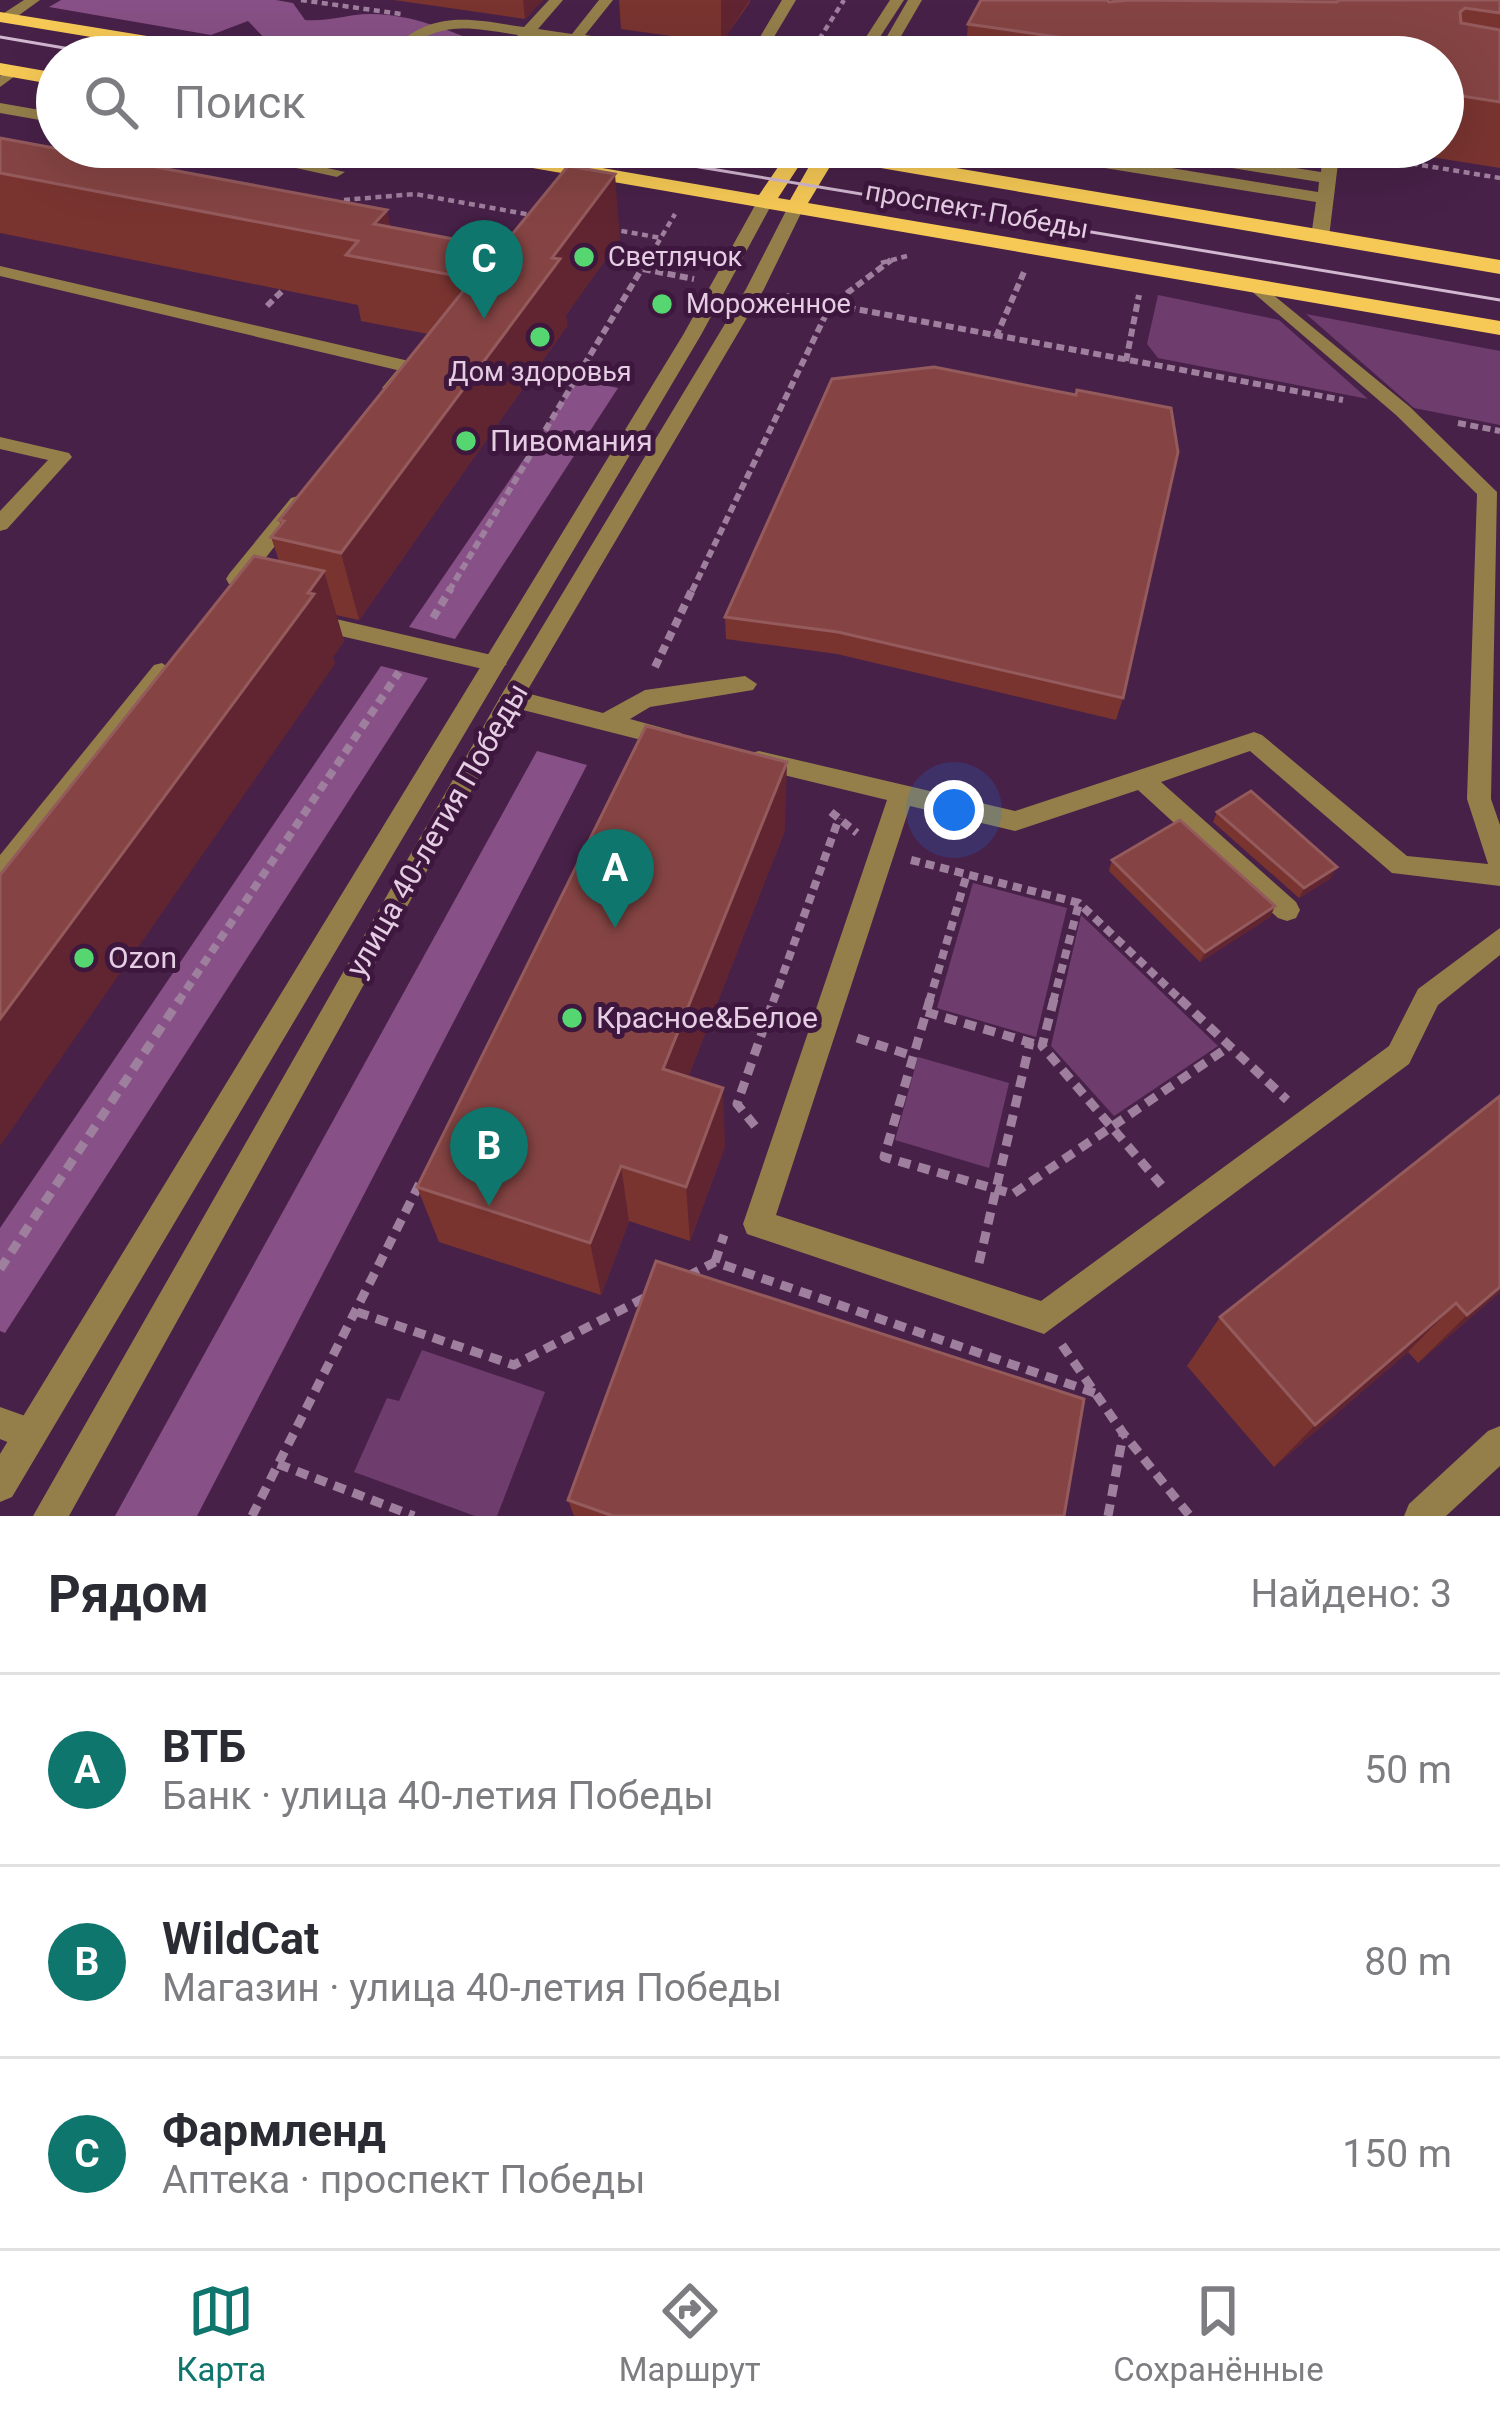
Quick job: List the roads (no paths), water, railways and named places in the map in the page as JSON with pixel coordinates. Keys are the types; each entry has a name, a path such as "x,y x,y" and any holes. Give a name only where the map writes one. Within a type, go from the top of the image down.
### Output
{"main road":[{"path":"3,17 118,36"},
{"path":"5,74 36,77"},
{"name":"проспект Победы","path":"570,168 1500,328"},
{"name":"улица 40-летия Победы","path":"766,200 786,168"},
{"name":"улица 40-летия Победы","path":"797,205 819,168"},
{"name":"проспект Победы","path":"931,168 1500,267"}],"street":[{"path":"3,17 33,0"},
{"path":"524,36 556,0"},
{"path":"577,36 607,0"},
{"path":"768,36 789,0"},
{"path":"874,36 897,0"},
{"path":"895,36 916,0"},
{"path":"416,36 456,22 551,36"},
{"path":"0,108 36,114"},
{"path":"317,168 338,172"},
{"path":"1136,168 1324,198"},
{"path":"1264,168 1326,178"},
{"path":"1320,237 1328,168"},
{"name":"улица 40-летия Победы","path":"0,1485 15,1428 480,692 722,285 766,200"},
{"name":"улица 40-летия Победы","path":"50,1516 527,671 755,289 797,205"},
{"path":"0,272 410,367 380,403"},
{"path":"1255,285 1403,411 1487,492 1489,792 1500,863"},
{"path":"0,443 62,457 0,524"},
{"path":"242,605 220,600 307,492"},
{"path":"285,616 527,671"},
{"path":"0,873 176,654"},
{"path":"606,722 645,699 745,684"},
{"path":"480,692 1015,821 1254,741 1401,866 1500,876"},
{"path":"1143,780 1286,910"},
{"path":"901,795 758,1224 1044,1318 1399,1055 1429,997 1500,939"},
{"path":"1421,1516 1500,1443"}],"tram line":[{"path":"0,37 36,43"},
{"path":"705,168 1500,300"}],"place":[{"name":"Светлячок","path":"584,257"},
{"name":"Мороженное","path":"662,304"},
{"name":"Фармленд","path":"484,319"},
{"name":"Дом здоровья","path":"540,337"},
{"name":"Пивомания","path":"466,441"},
{"name":"ВТБ","path":"615,928"},
{"name":"Ozon","path":"84,958"},
{"name":"Красное&Белое","path":"572,1018"},
{"name":"WildCat","path":"489,1206"}]}
